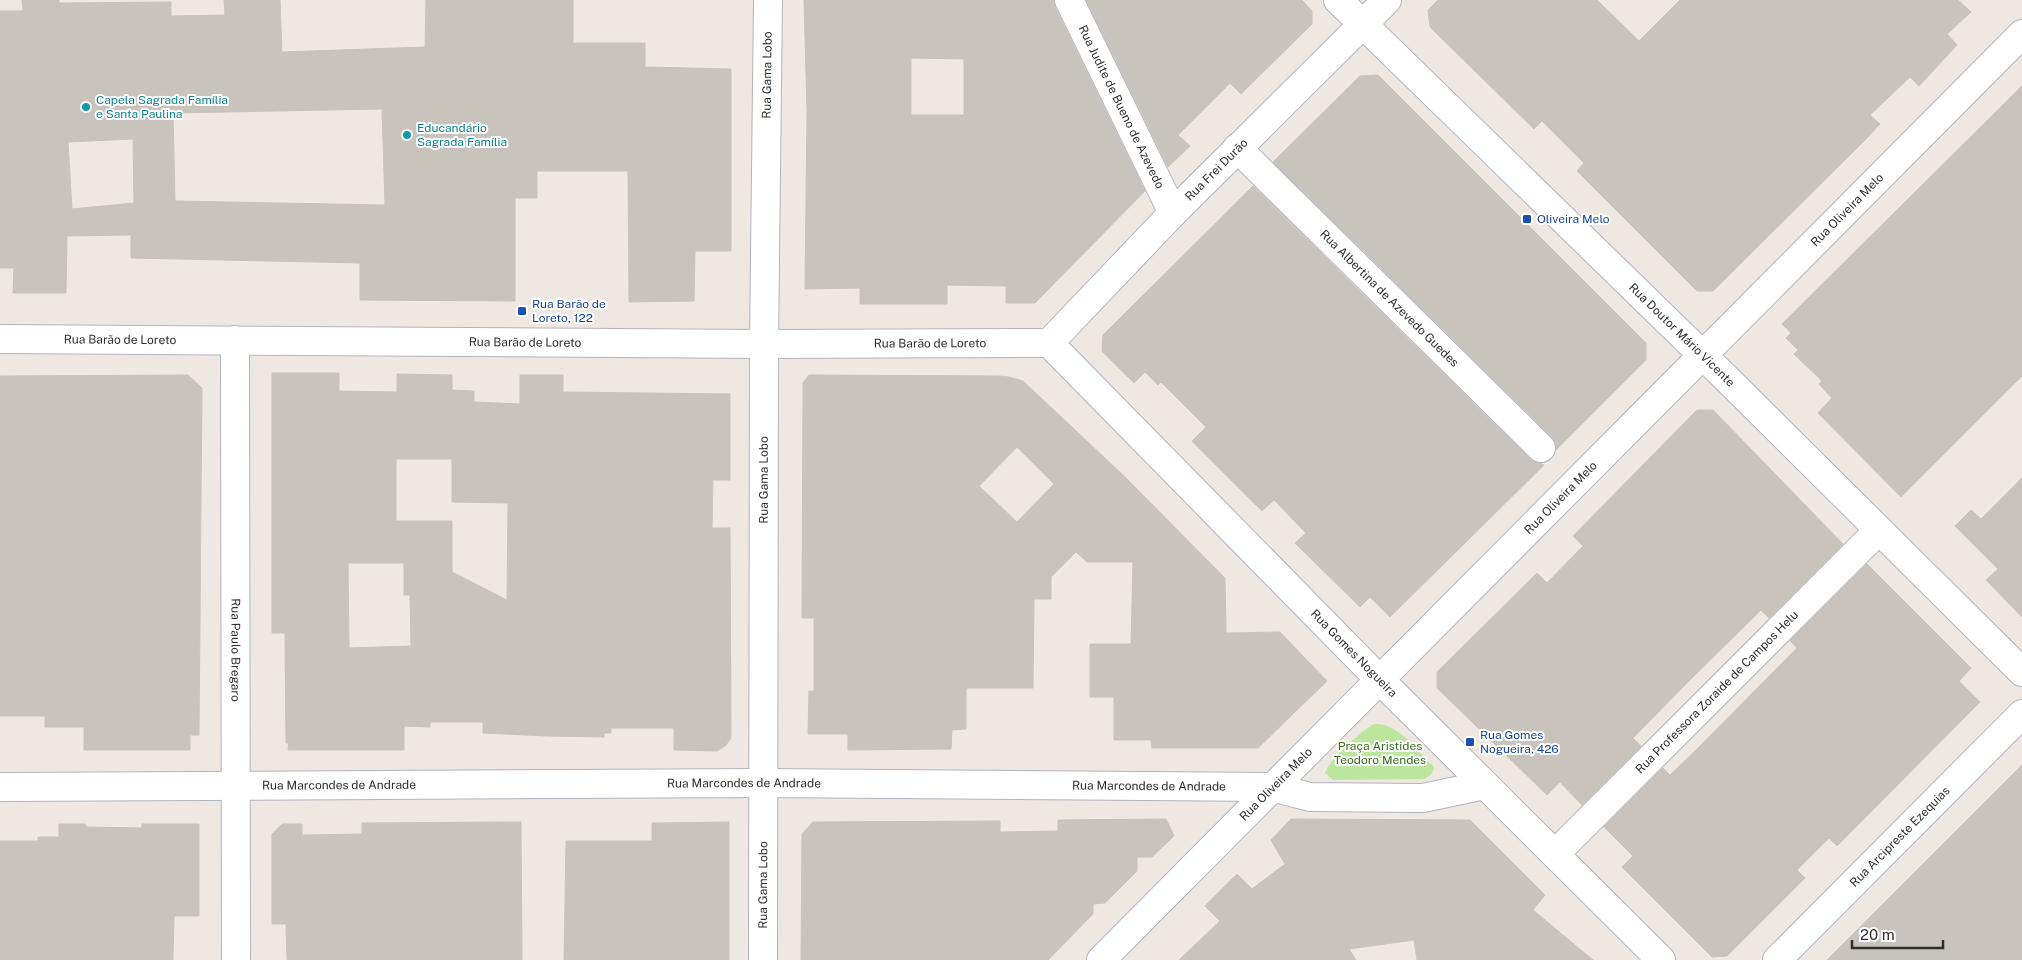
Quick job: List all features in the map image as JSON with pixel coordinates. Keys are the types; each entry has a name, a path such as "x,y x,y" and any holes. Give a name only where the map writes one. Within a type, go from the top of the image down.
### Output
{"street":[{"name":"Rua Gama Lobo","path":"763,960 764,344 768,0"},
{"name":"Rua Judite de Bueno de Azevedo","path":"1069,0 1173,213"},
{"name":"Rua Doutor Mário Vicente","path":"1338,0 1703,355 2022,672"},
{"name":"Rua Frei Durão","path":"1049,343 1237,148 1387,0"},
{"name":"Rua Oliveira Melo","path":"1101,960 2022,34"},
{"name":"Rua Albertina de Azevedo Guedes","path":"1237,148 1541,448"},
{"name":"Rua Barão de Loreto","path":"0,339 764,344 1049,343"},
{"name":"Rua Paulo Bregaro","path":"235,340 236,960"},
{"name":"Rua Gomes Nogueira","path":"1049,343 1380,680 1661,960"},
{"name":"Rua Professora Zoraide de Campos Helu","path":"1555,854 1879,530"},
{"name":"Rua Arcipreste Ezequias","path":"1777,960 2022,714"},
{"name":"Rua Marcondes de Andrade","path":"0,787 764,783 1272,787 1310,797 1422,798 1485,785"}],"green space":[{"name":"Praça Aristides Teodoro Mendes","path":"1374,724 1391,727 1406,738 1434,768 1430,775 1423,779 1333,780 1325,773 1333,760 1346,746"}],"building":[{"path":"22,0 59,0 59,3 171,2 171,16 225,15 224,0 280,0 282,52 425,47 426,0 573,0 573,43 645,43 645,67 731,69 731,251 695,251 694,301 629,302 628,171 537,171 537,198 515,198 515,301 360,300 360,263 131,258 131,235 67,236 66,293 13,293 14,268 0,268 0,11 23,11","holes":["382,109 385,205 175,201 173,113","133,139 134,203 72,209 68,142"]},
{"path":"804,0 1054,0 1055,7 1145,191 1035,303 1006,303 1006,286 947,285 947,304 860,304 860,288 805,289 807,112","holes":["911,58 964,59 964,115 911,115"]},
{"path":"1086,0 1302,0 1312,11 1312,24 1241,94 1230,83 1178,135 1190,146 1168,167"},
{"path":"1438,0 1597,0 1639,41 1680,0 1958,0 1971,12 1947,34 1957,45 1919,86 1910,77 1870,115 1880,124 1865,140 1713,291 1697,291 1577,171 1584,163 1542,121 1534,129 1430,27 1428,10"},
{"path":"1378,75 1646,343 1646,360 1556,450 1556,443 1552,437 1273,162 1360,76"},
{"path":"2022,86 2022,376 1901,497 1818,413 1832,398 1819,384 1822,381 1794,354 1798,350 1786,338 1791,333 1782,324"},
{"path":"1253,186 1530,459 1544,465 1390,617 1370,597 1360,607 1295,543 1306,533 1274,500 1262,511 1192,441 1206,427 1161,382 1158,385 1145,372 1134,383 1102,351 1103,335"},
{"path":"272,373 339,373 339,391 397,392 397,374 452,375 452,390 474,391 474,402 520,404 520,375 563,375 563,392 730,394 730,480 713,480 712,528 730,528 731,738 726,745 717,751 674,750 674,728 611,728 611,733 604,733 604,737 547,736 483,733 483,722 430,722 430,727 404,726 404,750 288,750 289,743 286,743 285,633 272,633","holes":["396,459 452,459 452,502 508,503 507,600 452,572 452,521 396,521","348,563 404,563 404,595 410,595 411,646 349,648"]},
{"path":"188,375 202,388 199,735 190,735 190,750 84,750 84,727 45,727 45,716 0,716 0,376"},
{"path":"809,375 999,376 1023,381 1125,477 1225,578 1226,633 1280,632 1327,681 1258,748 1152,748 1151,740 1114,740 1114,697 1090,697 1090,644 1131,644 1133,562 1087,562 1076,552 1051,577 1051,599 1034,599 1033,688 966,688 966,729 952,730 951,749 848,750 848,734 808,734 809,691 814,691 814,618 802,618 803,383","holes":["1017,447 1054,484 1017,522 979,486"]},
{"path":"1697,410 1713,410 1843,544 1769,618 1761,610 1690,680 1633,738 1641,746 1582,805 1560,782 1547,795 1437,688 1437,672 1537,573 1547,583 1583,546 1573,536"},
{"path":"2022,478 2022,617 1986,580 1998,569 1955,526 1971,510 1981,519"},
{"path":"1867,564 1971,668 1959,681 1980,702 1837,846 1829,838 1797,870 1805,878 1727,956 1712,957 1622,867 1633,856 1604,827 1663,768 1670,775 1694,752 1797,648 1790,641"},
{"path":"2022,765 2022,960 1827,960"},
{"path":"1166,819 1174,836 1152,857 1137,857 1137,871 1105,903 1093,904 1093,914 1048,960 801,960 802,834 813,822 1000,821 1000,832 1058,831 1058,820"},
{"path":"1291,819 1470,820 1545,895 1533,910 1593,960 1417,960 1414,940 1349,949 1356,960 1179,960 1220,921 1205,906 1237,874 1252,889 1285,864 1271,840"},
{"path":"521,822 522,960 287,960 286,924 272,924 272,834 282,824 302,824 302,835 362,834 362,823"},
{"path":"729,822 729,960 564,960 566,841 652,841 652,823"},
{"path":"59,824 85,824 86,827 142,828 142,824 199,824 199,916 174,916 173,960 0,960 0,841 38,841 38,837 59,837"}],"place":[{"name":"Capela Sagrada Família e Santa Paulina","path":"86,107"},
{"name":"Educandário Sagrada Família","path":"407,135"},
{"name":"Oliveira Melo","path":"1527,219"},
{"name":"Rua Barão de Loreto, 122","path":"522,311"},
{"name":"Rua Gomes Nogueira, 426","path":"1470,742"}]}
